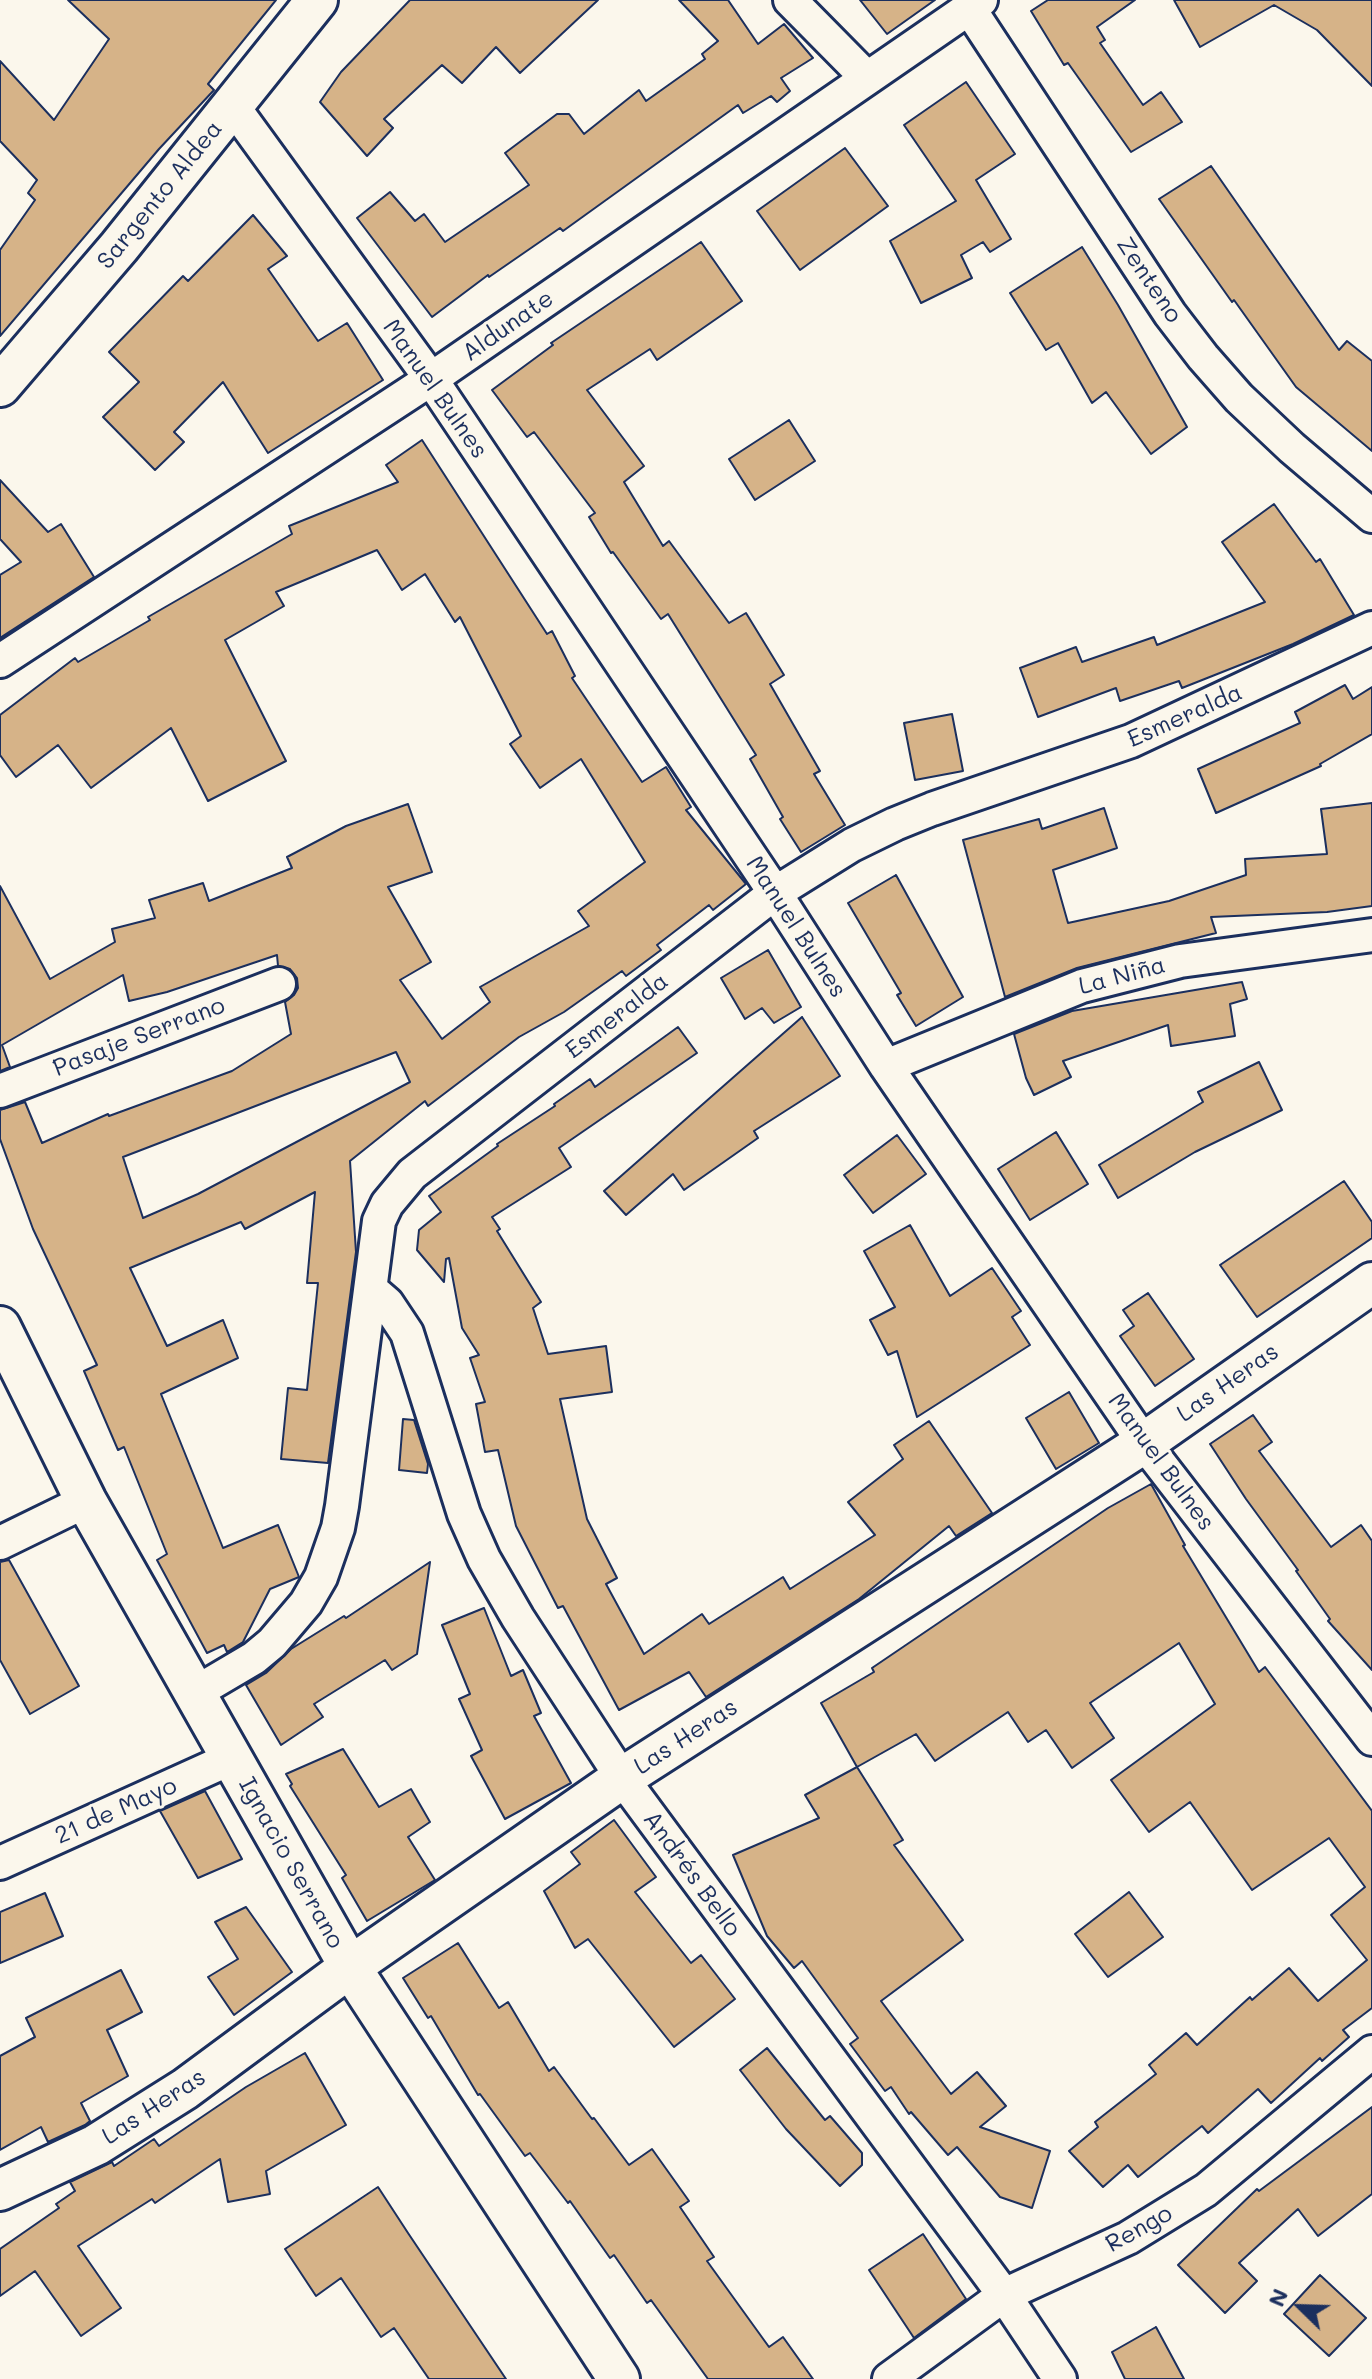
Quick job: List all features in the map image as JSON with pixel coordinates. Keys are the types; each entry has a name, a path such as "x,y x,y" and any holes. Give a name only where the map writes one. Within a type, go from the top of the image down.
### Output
{"street":[{"name":"Sargento Aldea","path":"0,386 119,247 317,0"},
{"path":"790,0 867,78"},
{"name":"Aldunate","path":"0,661 431,379 975,4"},
{"name":"Zenteno","path":"975,4 1170,314 1203,357 1239,398 1292,448 1372,516"},
{"name":"Manuel Bulnes","path":"232,105 431,379 775,893 886,1066 1144,1443 1372,1739"},
{"name":"Esmeralda","path":"193,1694 254,1658 272,1643 306,1603 321,1577 335,1539 342,1506 379,1221 398,1188 412,1174 775,893 852,845 895,824 1131,741 1372,628"},
{"name":"La Niña","path":"886,1066 1082,986 1180,961 1372,935"},
{"name":"Pasaje Serrano","path":"0,1091 279,984"},
{"name":"Las Heras","path":"0,2190 96,2145 185,2089 350,1967 622,1778 1144,1443 1372,1283"},
{"name":"Andrés Bello","path":"372,1290 387,1303 407,1333 451,1479 484,1559 518,1618 622,1778 1004,2295 1060,2379"},
{"name":"Ignacio Serrano","path":"0,1327 86,1501 350,1967 619,2379"},
{"path":"0,1543 86,1501"},
{"name":"21 de Mayo","path":"0,1863 232,1758"},
{"name":"Rengo","path":"889,2379 1004,2295 1128,2238 1194,2197 1372,2052"}],"building":[{"path":"68,0 276,0 208,84 214,90 159,149 0,336 0,250 35,200 28,193 37,180 0,141 0,61 54,120 109,39"},
{"path":"410,0 598,0 520,73 496,47 462,83 442,65 384,119 393,128 367,156 320,102 341,72"},
{"path":"679,0 728,0 758,44 784,24 813,58 781,78 790,91 777,102 771,96 743,113 738,105 563,231 560,228 488,275 432,317 357,218 390,192 415,221 424,214 445,242 529,185 505,153 557,114 569,114 584,134 639,90 646,101 705,59 702,54 718,41"},
{"path":"860,0 935,0 887,34"},
{"path":"1048,0 1135,0 1097,27 1105,40 1100,43 1143,105 1161,92 1182,122 1131,152 1068,63 1064,65 1031,11"},
{"path":"1174,0 1372,0 1372,86 1317,30 1274,5 1200,47"},
{"path":"966,82 1015,154 976,180 1011,239 990,252 983,242 961,255 972,278 921,303 890,241 956,201 904,125"},
{"path":"845,148 888,206 800,270 757,211"},
{"path":"1211,166 1339,350 1347,341 1372,361 1372,451 1296,387 1159,199"},
{"path":"253,215 287,256 268,269 318,341 347,323 383,380 268,453 223,382 174,432 184,442 155,470 103,417 139,382 109,352 183,276 188,281"},
{"path":"701,242 742,301 657,360 650,349 587,390 644,466 624,482 663,546 669,541 729,623 746,613 784,675 770,684 820,771 814,774 845,825 801,852 780,819 783,817 750,759 756,755 668,614 661,619 611,553 589,517 595,513 534,432 527,437 492,390 553,345 551,343"},
{"path":"1082,247 1187,427 1151,454 1106,392 1092,403 1058,343 1046,350 1010,293"},
{"path":"789,420 815,461 755,500 729,459"},
{"path":"422,440 547,634 552,631 575,676 572,678 642,782 666,767 691,807 686,810 746,884 713,910 709,905 657,945 661,950 626,976 622,971 564,1012 519,1037 428,1106 425,1101 350,1161 356,1252 328,1463 281,1459 288,1388 307,1390 318,1283 307,1283 315,1192 245,1229 241,1222 130,1268 167,1346 223,1320 238,1358 161,1394 223,1548 278,1525 299,1577 270,1589 243,1642 227,1652 224,1645 207,1653 157,1560 167,1554 124,1447 118,1450 84,1371 97,1365 33,1229 0,1139 0,1110 25,1102 42,1143 108,1114 232,1071 291,1034 285,1002 298,988 297,978 290,969 278,966 277,955 167,992 129,1001 123,975 2,1045 10,1067 0,1071 0,886 50,979 115,942 112,929 155,918 149,900 203,883 209,901 292,868 287,857 346,826 408,804 432,872 388,887 431,962 400,980 442,1039 490,1002 480,987 589,926 578,911 645,862 581,759 540,788 510,744 521,736 460,617 455,622 425,574 402,590 377,550 276,592 284,606 225,640 286,761 208,801 171,728 91,788 58,745 16,777 0,755 0,715 75,658 78,662 150,620 148,617 292,534 289,526 398,482 386,465","holes":["396,1052 410,1082 198,1194 143,1218 123,1157"]},
{"path":"0,480 48,532 61,524 94,577 0,638 0,575 21,562 0,539"},
{"path":"1274,504 1316,562 1320,559 1354,615 1293,644 1182,688 1179,681 1120,701 1116,688 1038,717 1020,668 1076,647 1082,662 1154,637 1157,645 1265,602 1222,542"},
{"path":"1345,685 1353,699 1372,687 1372,734 1321,766 1216,813 1198,769 1300,723 1295,712"},
{"path":"952,714 963,771 915,780 904,723"},
{"path":"1372,803 1372,906 1327,912 1211,917 1216,933 1077,968 1005,997 963,840 1039,819 1042,829 1104,808 1117,848 1053,870 1068,923 1169,901 1246,875 1245,859 1327,854 1321,809"},
{"path":"896,875 963,997 916,1026 897,995 901,993 848,903"},
{"path":"768,950 801,1007 774,1023 762,1008 745,1019 721,978"},
{"path":"1242,982 1247,999 1230,1004 1235,1036 1171,1046 1168,1025 1063,1061 1071,1077 1034,1095 1014,1034 1072,1011"},
{"path":"802,1017 840,1076 754,1131 758,1138 684,1190 673,1174 626,1215 604,1191"},
{"path":"678,1027 697,1053 559,1148 571,1167 492,1217 500,1229 497,1231 541,1302 533,1308 548,1354 606,1346 612,1392 560,1399 587,1519 617,1578 606,1584 644,1654 702,1614 709,1624 783,1577 790,1589 875,1535 848,1502 903,1459 894,1445 929,1421 992,1513 956,1536 949,1526 859,1599 706,1697 689,1672 619,1710 563,1606 558,1608 516,1526 498,1450 485,1452 476,1404 485,1402 470,1358 479,1355 462,1328 449,1258 446,1259 444,1282 417,1250 419,1230 441,1212 429,1196 590,1079 595,1087"},
{"path":"1259,1062 1282,1110 1195,1152 1118,1198 1099,1165 1203,1102 1198,1092"},
{"path":"1056,1132 1088,1184 1030,1220 998,1169"},
{"path":"897,1135 926,1174 873,1213 844,1175"},
{"path":"1344,1181 1372,1222 1372,1238 1257,1317 1220,1265"},
{"path":"910,1225 950,1296 992,1268 1021,1311 1012,1317 1030,1345 917,1417 897,1351 888,1355 870,1320 895,1307 864,1251"},
{"path":"1148,1293 1194,1359 1155,1386 1120,1336 1134,1326 1123,1310"},
{"path":"1069,1392 1099,1443 1056,1469 1026,1418"},
{"path":"1253,1415 1272,1442 1259,1451 1331,1547 1361,1525 1372,1541 1372,1670 1328,1621 1330,1619 1298,1570 1210,1444"},
{"path":"403,1419 414,1420 428,1464 427,1473 399,1470"},
{"path":"1151,1484 1183,1546 1259,1672 1265,1667 1372,1811 1372,2008 1343,2030 1349,2037 1322,2061 1320,2058 1271,2103 1258,2089 1208,2133 1202,2126 1138,2177 1128,2165 1103,2187 1069,2151 1098,2127 1095,2122 1156,2074 1149,2065 1186,2033 1197,2045 1250,1997 1252,2000 1289,1968 1318,2001 1367,1960 1331,1915 1365,1887 1329,1838 1252,1890 1190,1802 1149,1832 1111,1780 1215,1704 1179,1643 1090,1703 1114,1738 1072,1768 1046,1730 1028,1742 1008,1712 935,1761 916,1734 857,1767 821,1703 874,1672 872,1668 1108,1508"},
{"path":"9,1560 79,1686 30,1714 0,1660 0,1562"},
{"path":"430,1562 417,1654 392,1670 385,1660 314,1704 323,1717 281,1745 246,1685 266,1673 291,1649 344,1616 346,1618"},
{"path":"484,1608 511,1676 523,1670 541,1713 534,1716 571,1783 505,1819 471,1756 482,1750 459,1699 470,1694 442,1625"},
{"path":"343,1749 379,1807 411,1789 430,1822 408,1837 435,1880 367,1921 342,1878 346,1875 290,1786 292,1784 286,1774"},
{"path":"857,1767 903,1840 894,1845 963,1940 881,2001 951,2094 977,2072 1006,2106 980,2127 1050,2151 1032,2208 1000,2197 957,2147 948,2155 911,2112 909,2114 891,2087 885,2091 850,2044 858,2038 802,1961 794,1968 767,1936 733,1855 819,1818 805,1795"},
{"path":"205,1791 242,1859 198,1878 160,1811"},
{"path":"614,1820 656,1877 635,1892 691,1963 701,1955 735,1999 674,2047 588,1939 575,1948 544,1891 580,1864 571,1852"},
{"path":"1129,1892 1163,1937 1108,1977 1075,1934"},
{"path":"45,1893 63,1936 0,1963 0,1912"},
{"path":"246,1907 292,1972 234,2015 208,1977 238,1959 215,1922"},
{"path":"458,1943 499,2008 508,2002 549,2071 554,2067 629,2165 652,2149 689,2201 680,2207 714,2257 707,2261 769,2347 783,2337 813,2379 708,2379 651,2300 647,2303 614,2255 610,2258 570,2201 568,2203 530,2153 525,2156 478,2095 431,2016 428,2018 403,1978"},
{"path":"121,1970 142,2012 107,2030 128,2076 81,2103 90,2121 85,2125 48,2142 41,2127 0,2150 0,2056 35,2037 26,2018"},
{"path":"767,2048 825,2120 830,2116 862,2153 862,2165 840,2186 786,2129 740,2070"},
{"path":"305,2053 346,2125 266,2171 270,2194 228,2202 220,2159 155,2203 152,2199 78,2246 121,2308 81,2336 35,2271 0,2296 0,2249 59,2208 56,2204 75,2191 70,2182 112,2162 114,2166 154,2139 159,2146 246,2087"},
{"path":"1372,2107 1372,2194 1318,2236 1298,2209 1239,2263 1257,2281 1225,2313 1178,2265 1257,2189 1259,2191"},
{"path":"378,2187 506,2379 429,2379 394,2328 381,2337 341,2278 316,2296 285,2249"},
{"path":"923,2234 966,2299 914,2338 869,2270"},
{"path":"1320,2275 1366,2318 1329,2356 1284,2314"},
{"path":"1156,2327 1184,2379 1125,2379 1112,2352"}]}
